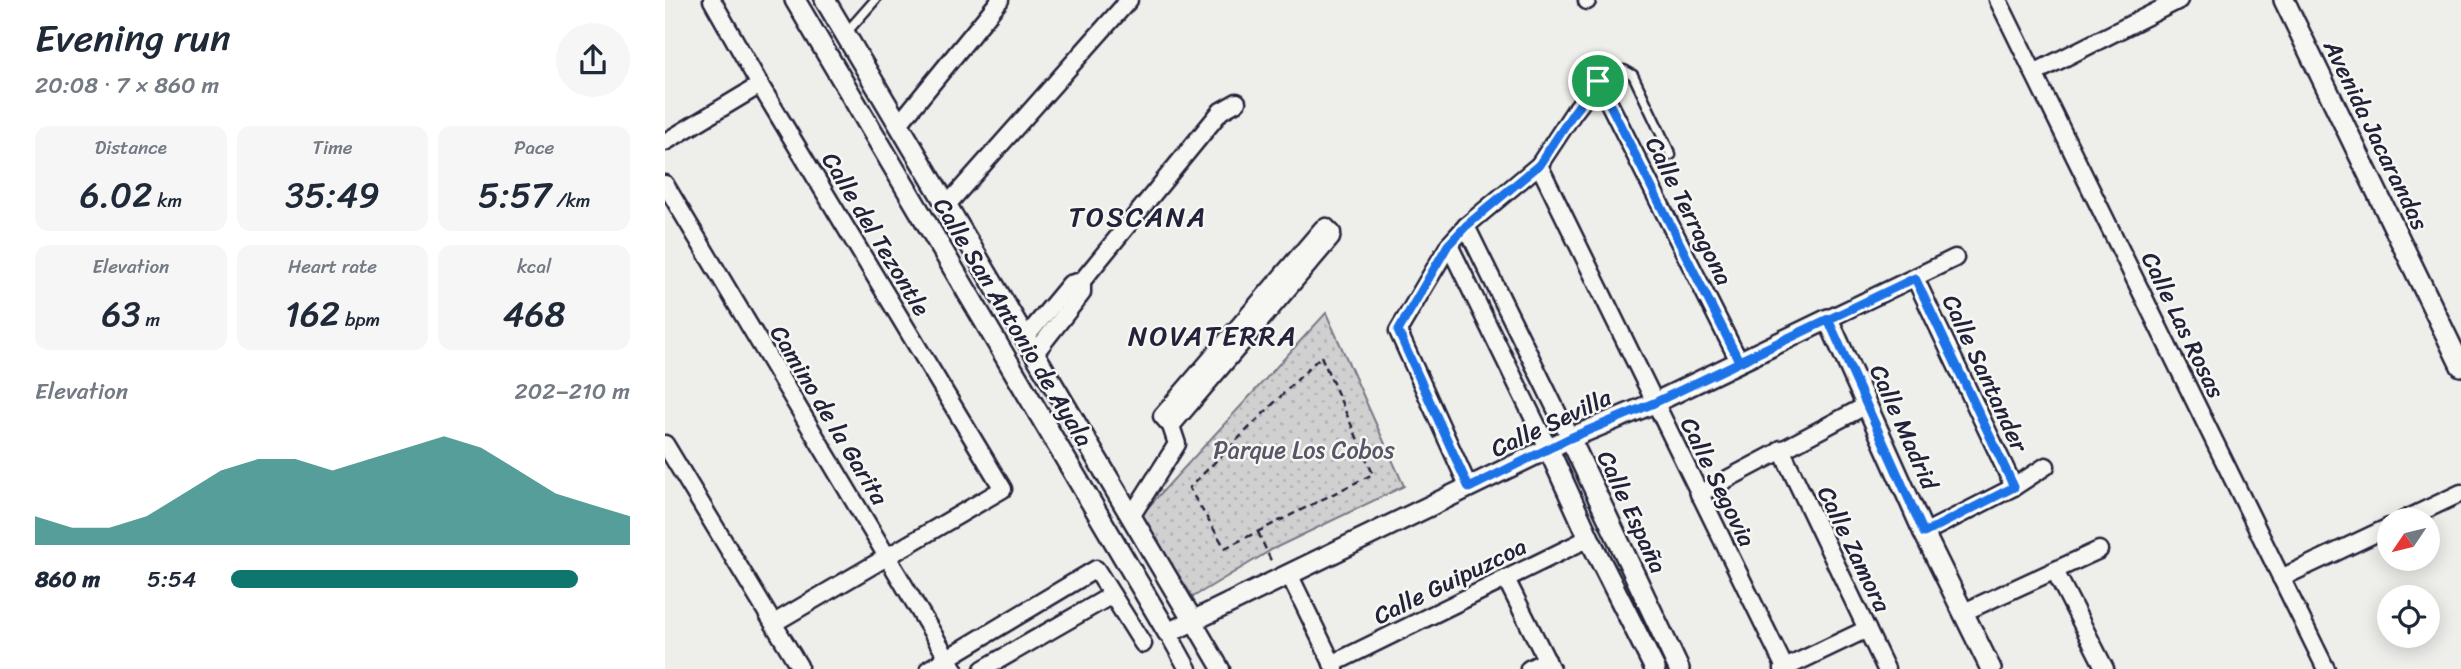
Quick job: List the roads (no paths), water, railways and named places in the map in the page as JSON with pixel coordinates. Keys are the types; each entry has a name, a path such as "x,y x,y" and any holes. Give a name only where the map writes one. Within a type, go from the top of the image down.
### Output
{"street":[{"name":"Calle del Tezontle","path":"712,0 760,85 1003,489 887,557"},
{"name":"Calle San Antonio de Ayala","path":"795,0 1188,669"},
{"path":"825,0 1221,669"},
{"path":"899,124 1000,0"},
{"path":"947,205 1129,0"},
{"name":"Calle Las Rosas","path":"1998,0 2326,669"},
{"path":"2034,73 2179,0"},
{"name":"Avenida Jacarandas","path":"2284,0 2461,366"},
{"path":"840,78 864,65"},
{"path":"1469,488 1398,331 1448,245 1466,226 1539,165 1598,81"},
{"name":"Calle Terragona","path":"1598,81 1739,361"},
{"path":"665,142 760,85"},
{"path":"1030,345 1082,293 1082,281 1221,111 1237,102"},
{"name":"Calle Segovia","path":"1539,165 1784,669"},
{"name":"Camino de la Garita","path":"665,184 950,663"},
{"name":"Calle España","path":"1466,226 1679,669"},
{"path":"1132,515 1177,443 1171,426 1162,416 1217,363 1262,309 1322,229 1330,229 1331,238 1262,309"},
{"name":"Calle España","path":"1448,245 1655,669"},
{"name":"Calle Sevilla","path":"1168,634 1570,438 1654,403 1955,258"},
{"name":"Calle Santander","path":"1915,278 2014,487"},
{"name":"Calle Madrid","path":"1828,319 1924,533 1991,669"},
{"path":"1030,400 1055,386"},
{"path":"1699,494 1867,405"},
{"path":"665,444 799,666"},
{"name":"Calle Zamora","path":"1781,449 1886,669"},
{"path":"1924,533 2014,487 2046,466"},
{"path":"2429,508 2461,493"},
{"path":"2281,578 2377,533"},
{"name":"Calle Guipuzcoa","path":"1333,666 1589,538"},
{"path":"1964,612 2099,550"},
{"path":"773,623 887,557"},
{"path":"929,669 950,663 1096,569 1143,643"},
{"path":"2055,571 2105,669"},
{"path":"1284,576 1333,666"},
{"path":"1506,579 1549,665 1529,669"},
{"path":"983,669 1112,595"},
{"path":"1784,669 1867,629"}],"lane":[{"path":"845,34 876,0"},
{"path":"1598,81 1624,70 1633,75 1671,155"}],"district":[{"name":"TOSCANA","path":"1138,216"},
{"name":"NOVATERRA","path":"1213,335"}],"park label":[{"name":"Parque Los Cobos","path":"1304,450"}]}
